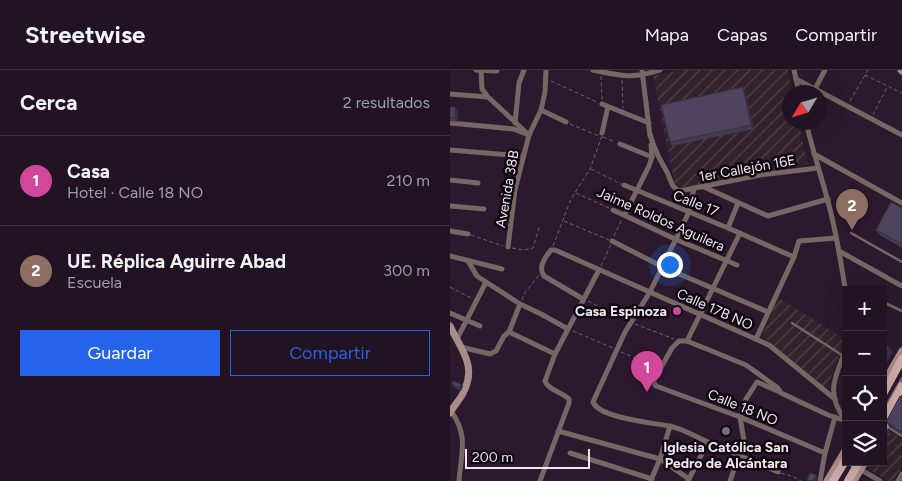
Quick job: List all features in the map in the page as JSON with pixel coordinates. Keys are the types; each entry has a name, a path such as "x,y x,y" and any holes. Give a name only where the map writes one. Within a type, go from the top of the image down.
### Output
{"main road":[{"path":"450,326 467,358 470,374 465,390 451,412"},
{"path":"887,377 902,351"},
{"path":"887,387 902,359"},
{"path":"887,424 902,386"},
{"path":"887,425 902,396"},
{"path":"827,481 842,456"},
{"path":"835,481 849,466"},
{"path":"848,481 851,466"},
{"path":"852,466 854,481"}],"street":[{"path":"476,70 497,71"},
{"path":"481,70 482,89 488,98 529,135"},
{"path":"514,129 519,83 524,70"},
{"name":"Avenida 38B","path":"508,248 515,190 529,135 541,110 545,92 546,70"},
{"path":"592,70 622,77 660,70"},
{"path":"622,70 622,77"},
{"path":"794,70 798,85"},
{"path":"817,85 825,70"},
{"path":"625,214 652,157 642,73"},
{"path":"796,79 807,85"},
{"path":"450,94 488,98"},
{"path":"827,95 902,135"},
{"path":"602,104 649,123"},
{"path":"602,135 608,107"},
{"path":"541,110 566,122"},
{"path":"450,123 514,129 529,135"},
{"path":"808,130 828,199 845,286"},
{"name":"1er Callejón 16E","path":"650,134 656,155 669,175 674,188 680,191 760,175 818,168"},
{"path":"620,144 652,157"},
{"path":"450,150 523,156"},
{"path":"814,154 902,203"},
{"path":"450,180 478,183"},
{"name":"Calle 17","path":"624,185 794,257"},
{"path":"703,187 765,215 772,216 828,199"},
{"path":"694,188 689,212 650,292 625,332 593,402 597,408 633,421 670,426 778,472"},
{"path":"728,228 738,203"},
{"path":"450,206 484,209"},
{"name":"Jaime Roldos Aguilera","path":"614,210 675,239 737,264"},
{"path":"450,231 468,234"},
{"path":"740,233 687,341 746,365 778,388 781,393"},
{"path":"756,339 794,257 799,242 836,238"},
{"path":"612,241 663,267 768,312"},
{"path":"551,250 541,268 541,272 544,276 583,299"},
{"name":"Calle 17B NO","path":"551,250 555,250 769,345 835,398 838,410 842,416"},
{"path":"839,251 902,286"},
{"path":"450,256 502,269"},
{"path":"468,261 477,276 520,304 568,329"},
{"path":"540,481 569,403 569,399 566,396 545,384 555,354 600,270"},
{"path":"457,340 486,282"},
{"path":"461,347 490,354 496,351 504,336 509,332 520,304"},
{"path":"450,312 480,326"},
{"path":"509,332 555,354"},
{"name":"Calle 18 NO","path":"687,341 679,341 672,348 654,383 656,386 740,417 825,452"},
{"path":"835,398 833,385 842,359"},
{"path":"730,481 744,441 740,417 746,399 758,382 842,420"},
{"path":"451,412 462,428 463,447 459,481"},
{"path":"820,481 825,452 835,417"},
{"path":"570,453 651,480 660,459 670,426"},
{"path":"558,431 660,459 688,480 708,442"},
{"path":"857,466 880,481"},
{"path":"898,481 902,474"}],"lane":[{"path":"851,233 902,262"},
{"path":"887,304 902,311"},
{"path":"792,323 842,355"},
{"path":"887,391 902,364"},
{"path":"887,404 902,378"},
{"path":"887,428 902,436"},
{"path":"844,481 851,466"}],"path":[{"path":"847,106 868,70"},
{"path":"546,79 602,104 601,72"},
{"path":"865,75 902,93"},
{"path":"622,77 623,113"},
{"path":"871,119 888,86"},
{"path":"566,122 602,135 620,144"},
{"path":"551,250 571,199 590,169 602,135"},
{"path":"590,169 624,185"},
{"name":"Jaime Roldos Aguilera","path":"575,193 614,210"},
{"path":"563,220 612,241"},
{"path":"520,304 524,294 541,272"},
{"path":"450,288 477,301"},
{"path":"778,472 801,481"}],"shaded area":[{"path":"681,70 788,70 791,85 782,85 782,130 800,130 807,164 676,190 653,76"},
{"path":"777,297 842,337 842,347 827,389 762,336"},
{"path":"887,429 902,439 902,466 894,481 888,481 865,467 887,466"}],"building":[{"path":"743,87 751,125 670,142 661,105"},
{"path":"450,107 455,107 455,118 450,117"},
{"path":"891,202 902,208 902,244 876,230"},
{"path":"453,381 461,384 459,388 452,384"},
{"path":"900,396 902,398 902,432 887,423"},
{"path":"810,473 816,475 813,481 807,480"}],"place":[{"name":"UE. Réplica Aguirre Abad","path":"852,230"},
{"name":"Casa Espinoza","path":"677,311"},
{"name":"Casa","path":"647,392"},
{"name":"Iglesia Católica San Pedro de Alcántara","path":"726,431"}]}
